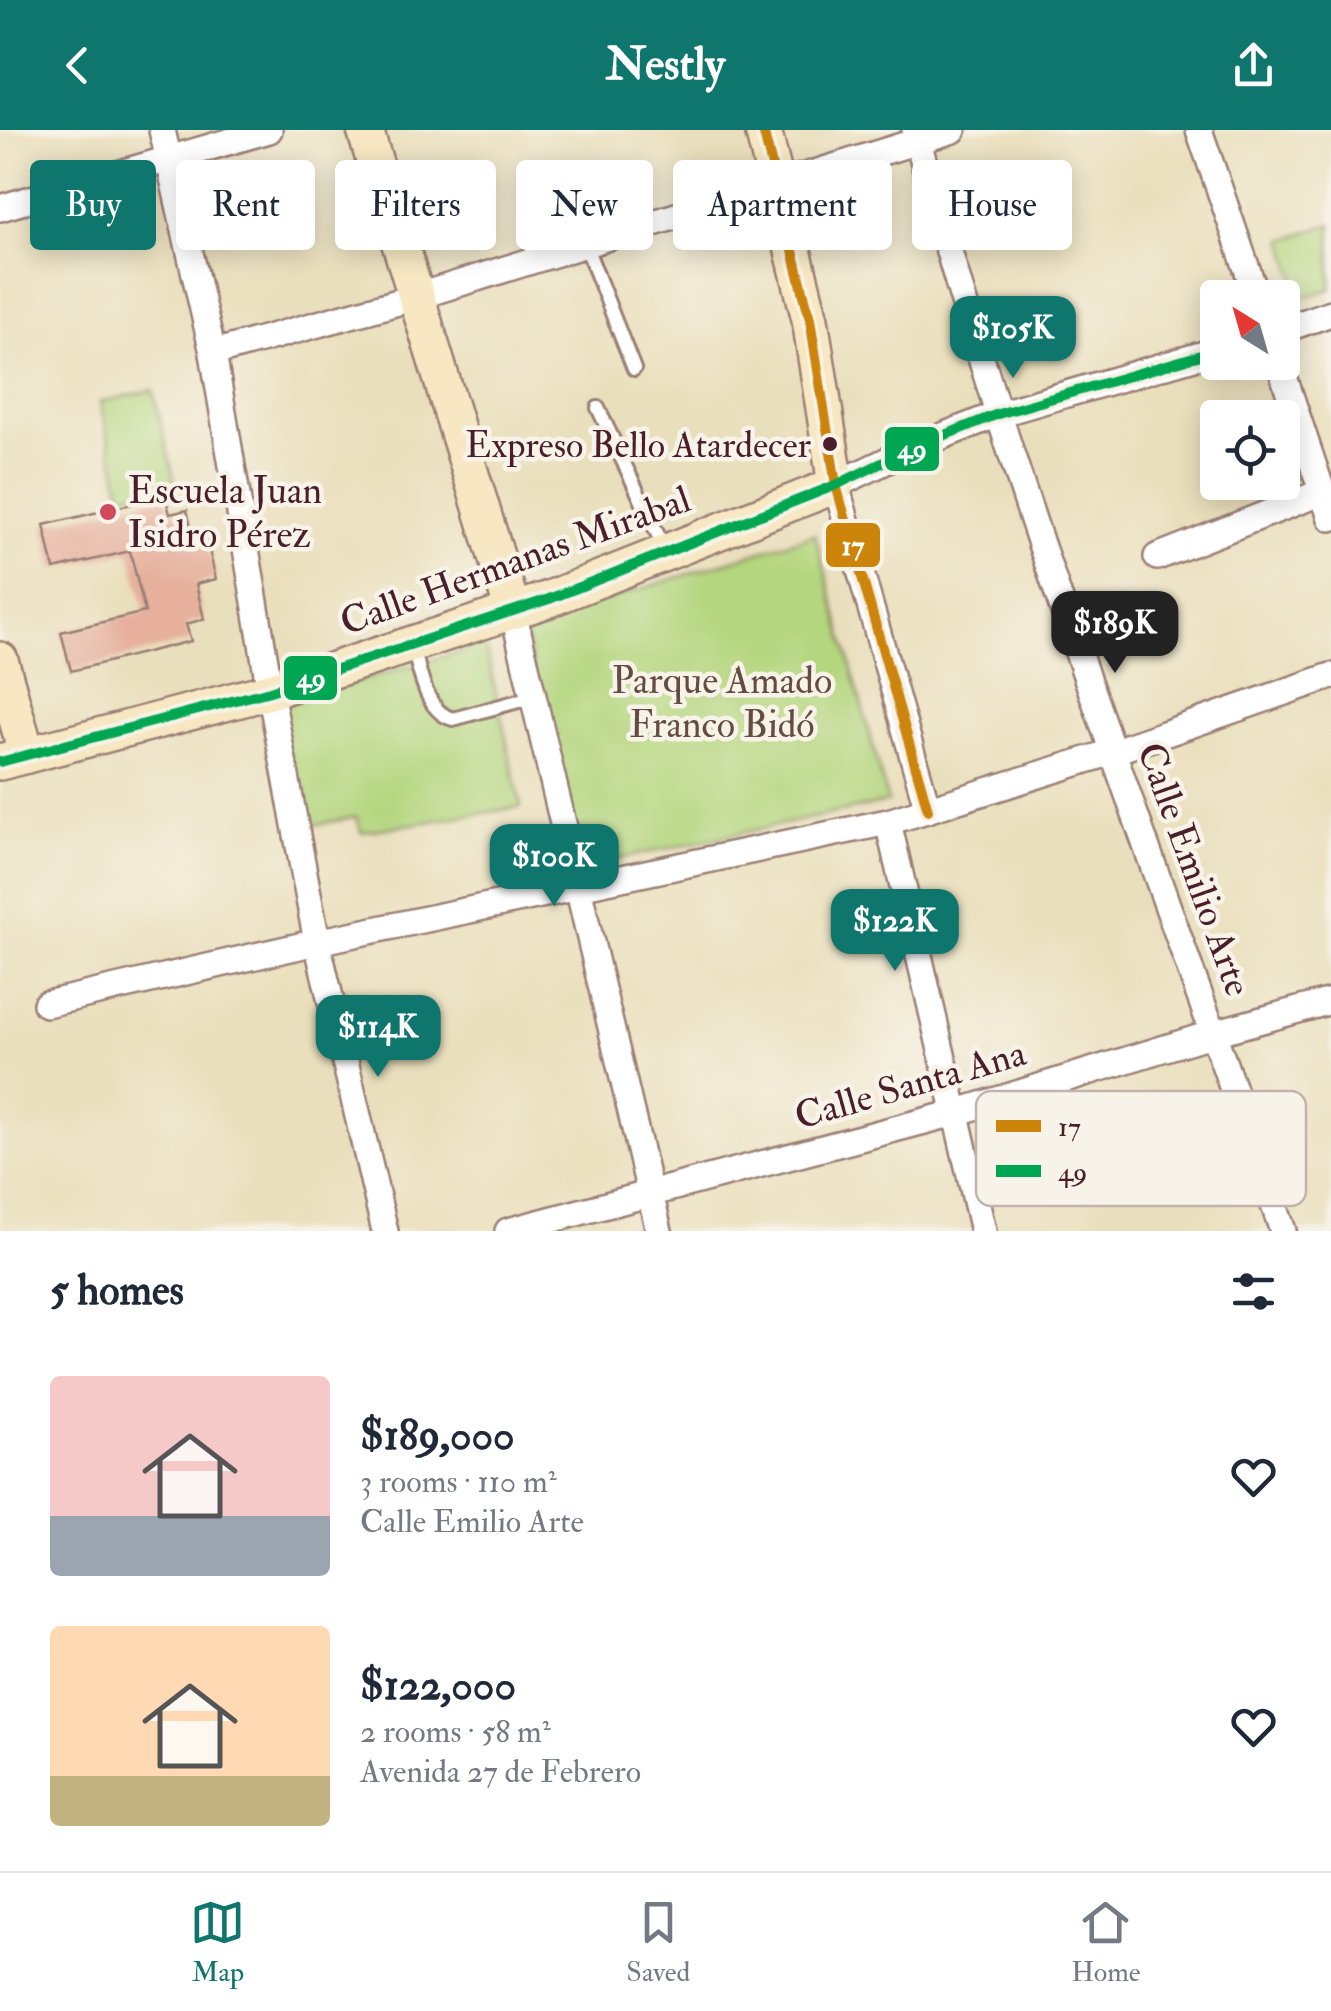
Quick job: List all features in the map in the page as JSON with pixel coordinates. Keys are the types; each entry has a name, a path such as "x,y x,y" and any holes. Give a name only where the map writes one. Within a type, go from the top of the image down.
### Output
{"main road":[{"path":"365,130 514,611"},
{"path":"763,130 771,160"},
{"path":"793,250 810,319 836,485"},
{"name":"Calle Hermanas Mirabal","path":"14,758 270,691 514,611 836,485"},
{"path":"0,660 14,758"}],"street":[{"path":"162,130 212,353 317,942 385,1231"},
{"path":"0,208 270,130"},
{"path":"845,160 916,135 952,130"},
{"path":"1199,130 1251,280"},
{"name":"Calle Emilio Arte","path":"916,135 998,414 1112,752 1234,1091"},
{"path":"212,353 416,297 566,250"},
{"path":"1300,324 1331,314"},
{"name":"Calle Hermanas Mirabal","path":"836,485 915,447 998,414 1200,355"},
{"path":"1285,380 1331,518"},
{"path":"836,485 928,810"},
{"path":"1157,557 1322,492"},
{"path":"514,611 659,1231"},
{"path":"46,1004 317,942 888,822 1112,752 1331,676"},
{"path":"888,822 976,1198"},
{"name":"Calle Santa Ana","path":"1026,1091 1331,1001"},
{"name":"Calle Santa Ana","path":"508,1231 976,1107"},
{"path":"978,1206 984,1231"},
{"name":"Calle Emilio Arte","path":"1274,1206 1283,1231"}],"lane":[{"path":"587,250 634,368"},
{"path":"598,408 666,552"},
{"path":"412,644 434,706 442,716 453,719 533,696"}],"green space":[{"path":"1331,224 1331,289 1302,298 1300,280 1296,280 1284,240"},
{"path":"153,390 175,482 122,495 100,402"},
{"name":"Parque Amado Franco Bidó","path":"815,534 888,802 575,868 524,626"},
{"path":"485,644 521,807 361,832 357,817 296,828 273,707"}],"building":[{"path":"165,496 170,514 187,510 193,536 205,533 216,579 196,584 204,619 186,624 191,641 71,671 61,632 145,612 130,551 54,569 44,525"}],"transit line":[{"name":"17","path":"763,130 810,319 836,485 928,810"},
{"name":"49","path":"0,762 270,691 549,599 836,485 915,447 998,414 1200,355"}],"place":[{"name":"Expreso Bello Atardecer","path":"830,444"},
{"name":"Escuela Juan Isidro Pérez","path":"108,512"}]}
